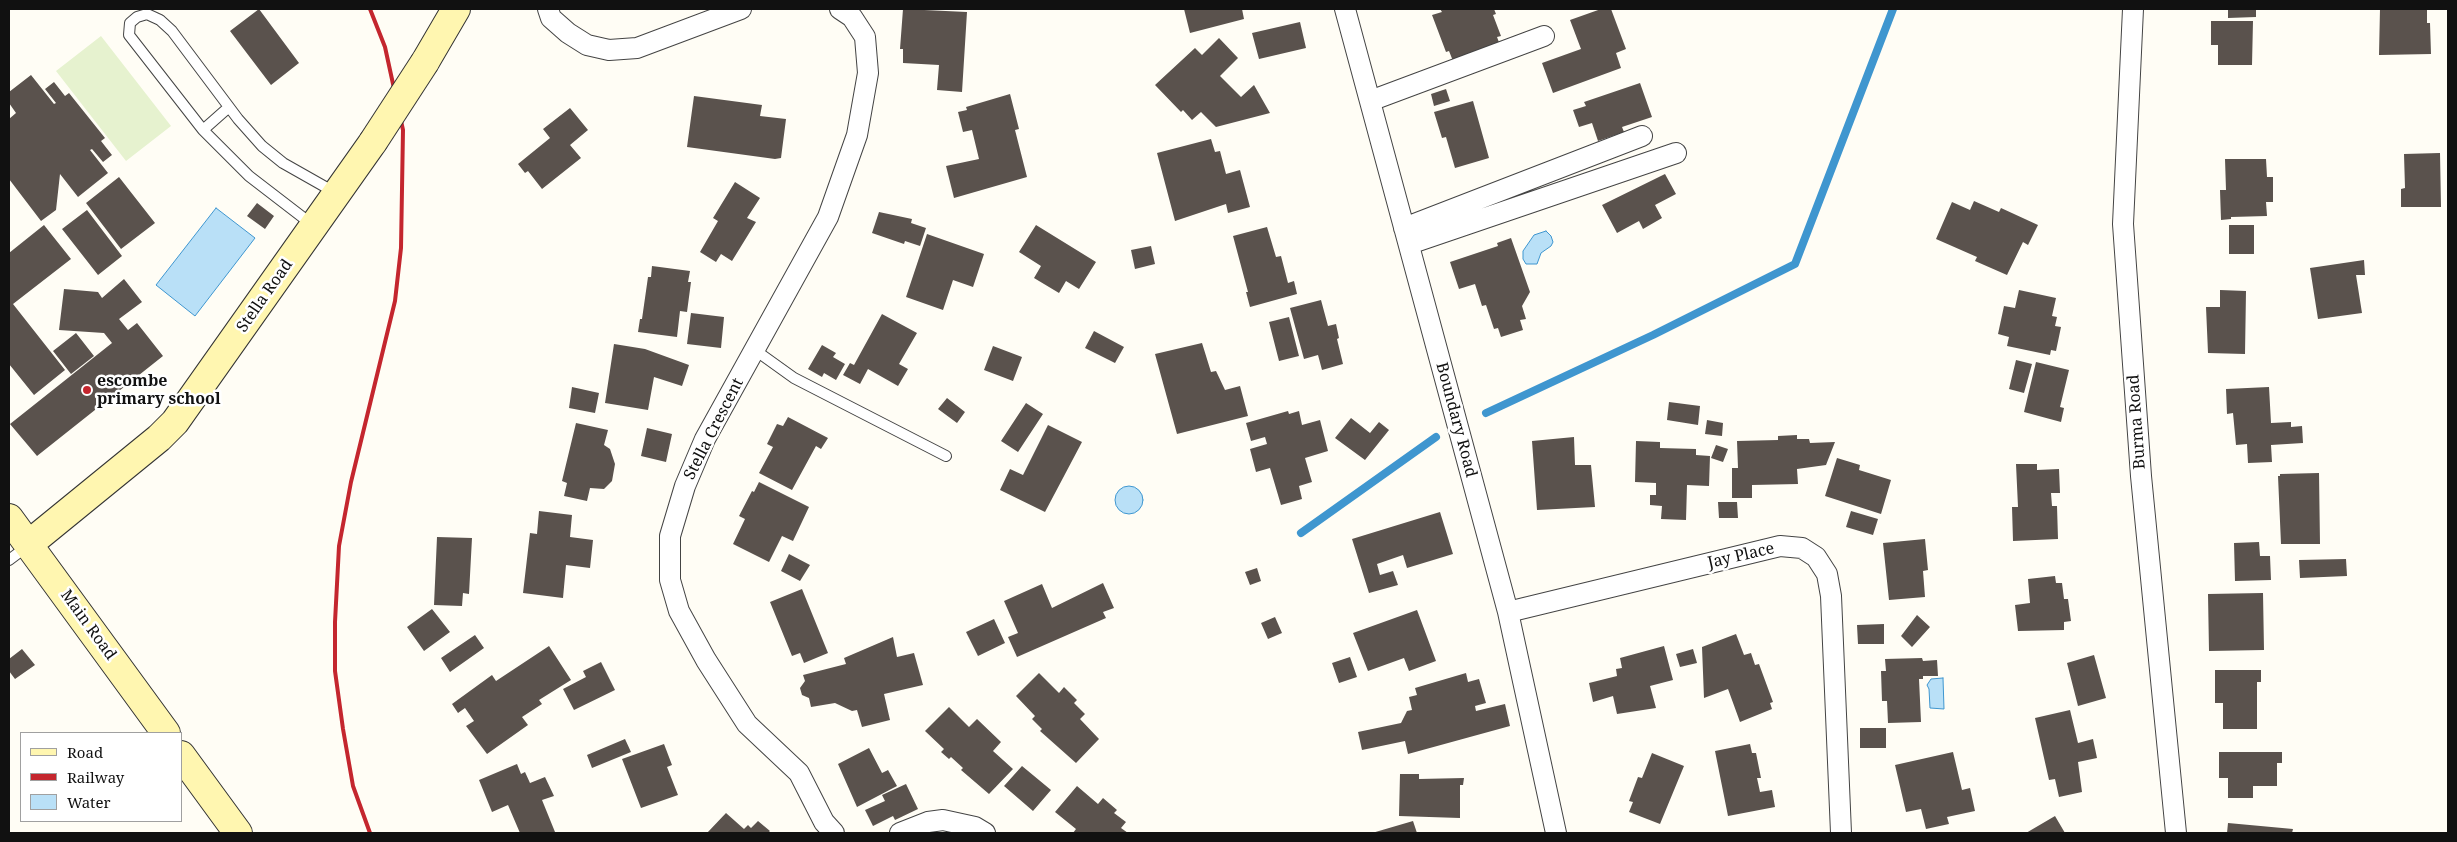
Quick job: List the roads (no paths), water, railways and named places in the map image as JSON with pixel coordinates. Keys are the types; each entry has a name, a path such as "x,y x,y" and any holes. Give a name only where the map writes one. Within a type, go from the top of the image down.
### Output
{"main road":[{"name":"Stella Road","path":"19,552 159,438 175,422 373,142 425,62 456,9"},
{"name":"Main Road","path":"9,518 19,552 165,732"},
{"path":"182,756 238,833"}],"street":[{"path":"548,9 551,18 568,33 587,45 609,50 637,48 741,9"},
{"name":"Stella Crescent","path":"834,833 824,822 799,773 747,724 706,660 679,611 670,580 670,536 685,486 705,439 828,218 857,135 868,73 865,38 852,17 840,9"},
{"name":"Boundary Road","path":"1345,9 1508,612 1556,833"},
{"name":"Burma Road","path":"2133,9 2123,224 2141,476 2176,833"},
{"path":"1370,101 1544,36"},
{"path":"1406,236 1642,136"},
{"path":"1406,236 1676,153"},
{"name":"Jay Place","path":"1508,612 1780,546 1802,548 1816,557 1827,574 1831,596 1841,833"},
{"path":"900,833 928,822 943,820 975,827 985,833"}],"lane":[{"path":"314,226 249,176 203,130 129,35 130,23 138,17 147,14 160,20 172,31 229,107 262,146 283,163 337,193"},
{"path":"203,130 229,107"},
{"path":"755,350 794,378 946,456"}],"water":[{"path":"216,208 255,238 195,316 156,285"},
{"path":"1546,231 1551,236 1553,242 1551,246 1541,253 1537,264 1526,264 1523,259 1523,251 1534,235"},
{"path":"1129,486 1139,490 1143,500 1139,510 1129,514 1119,510 1115,500 1119,490"},
{"path":"1943,678 1944,709 1930,708 1927,685 1931,679"}],"waterway":[{"path":"1486,413 1653,335 1795,264 1893,9"},
{"path":"1301,533 1436,437"}],"railway":[{"path":"370,9 385,47 403,130 401,248 395,301 351,482 339,546 335,622 335,671 343,729 353,786 370,833"}],"place":[{"name":"escombe primary school","path":"87,390"}]}
